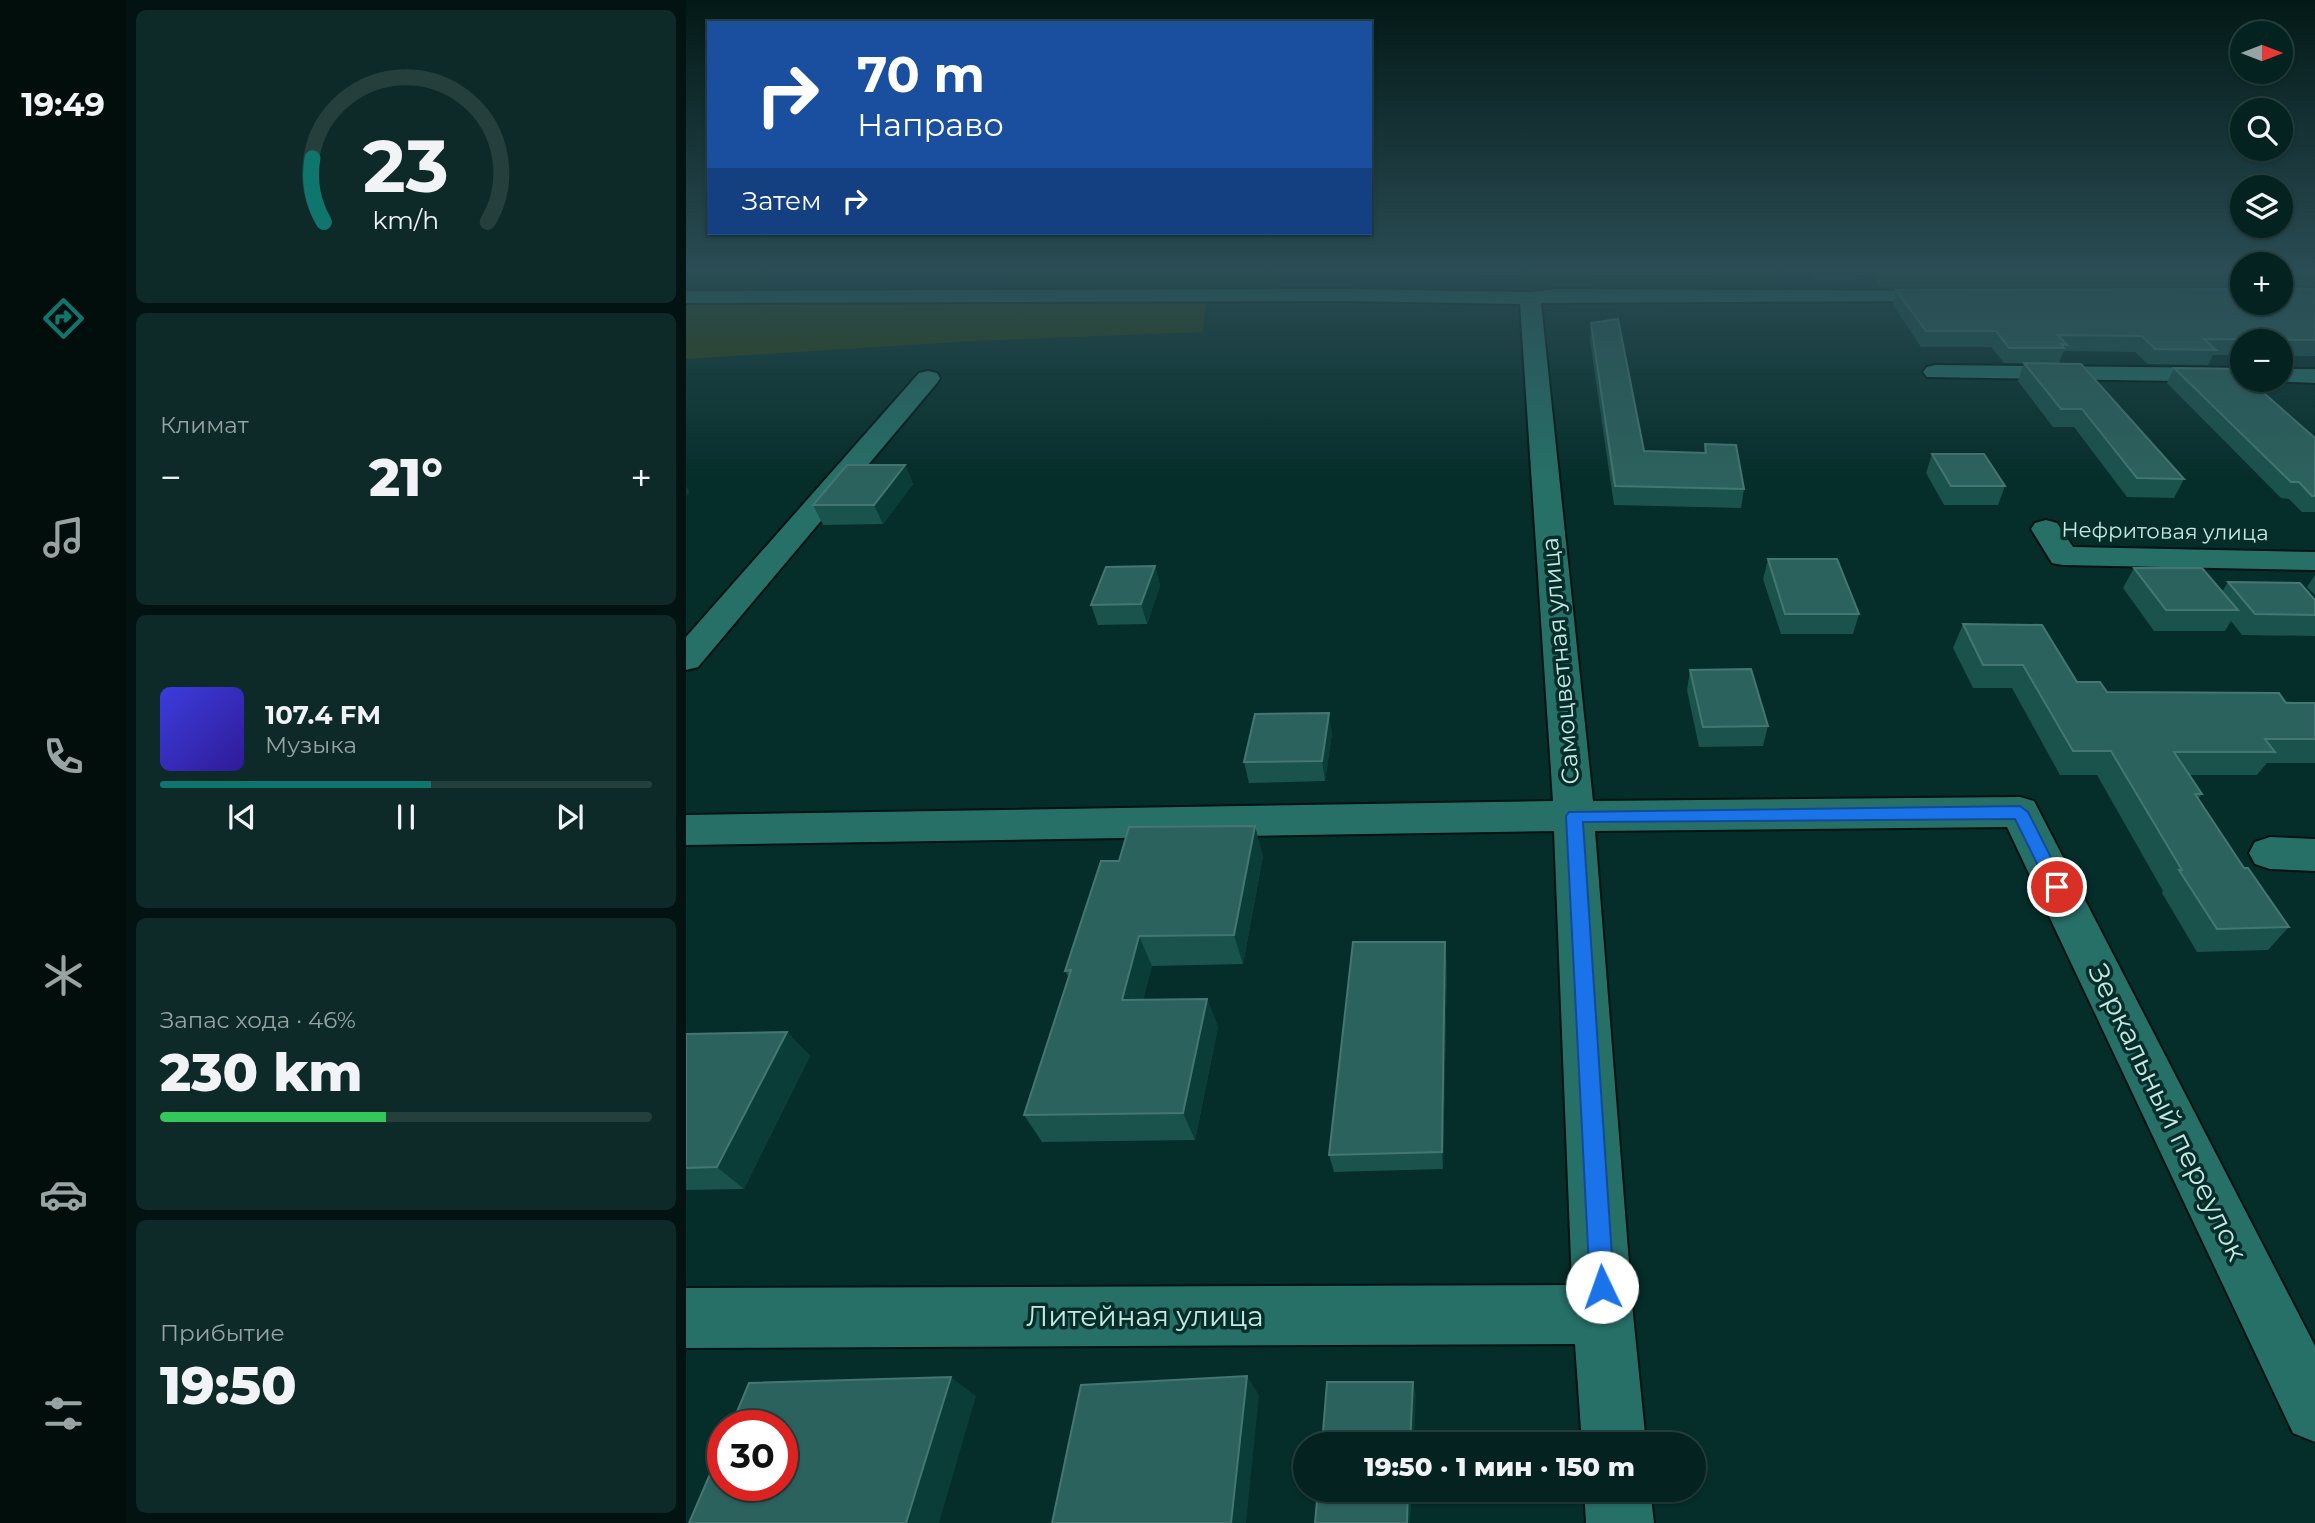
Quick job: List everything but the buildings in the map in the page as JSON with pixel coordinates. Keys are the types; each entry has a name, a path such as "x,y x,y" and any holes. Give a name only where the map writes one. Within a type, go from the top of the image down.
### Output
{"street":[{"name":"Самоцветная улица","path":"1549,339 1574,816 1603,1314 1613,1432"},
{"path":"1935,372 2230,375"},
{"path":"2293,376 2315,376"},
{"path":"686,659 928,378"},
{"name":"Нефритовая улица","path":"2315,534 2046,529 2063,556 2315,561"},
{"name":"Зеркальный переулок","path":"1574,816 2020,812 2315,1411"},
{"path":"686,830 1574,816"},
{"path":"2270,853 2315,855"},
{"name":"Литейная улица","path":"686,1318 1603,1314"},
{"path":"1618,1502 1620,1523"}],"green space":[{"path":"686,339 1021,339 971,341 686,359"}],"route":[{"path":"1602,1287 1574,816 2020,812 2057,887"}]}
